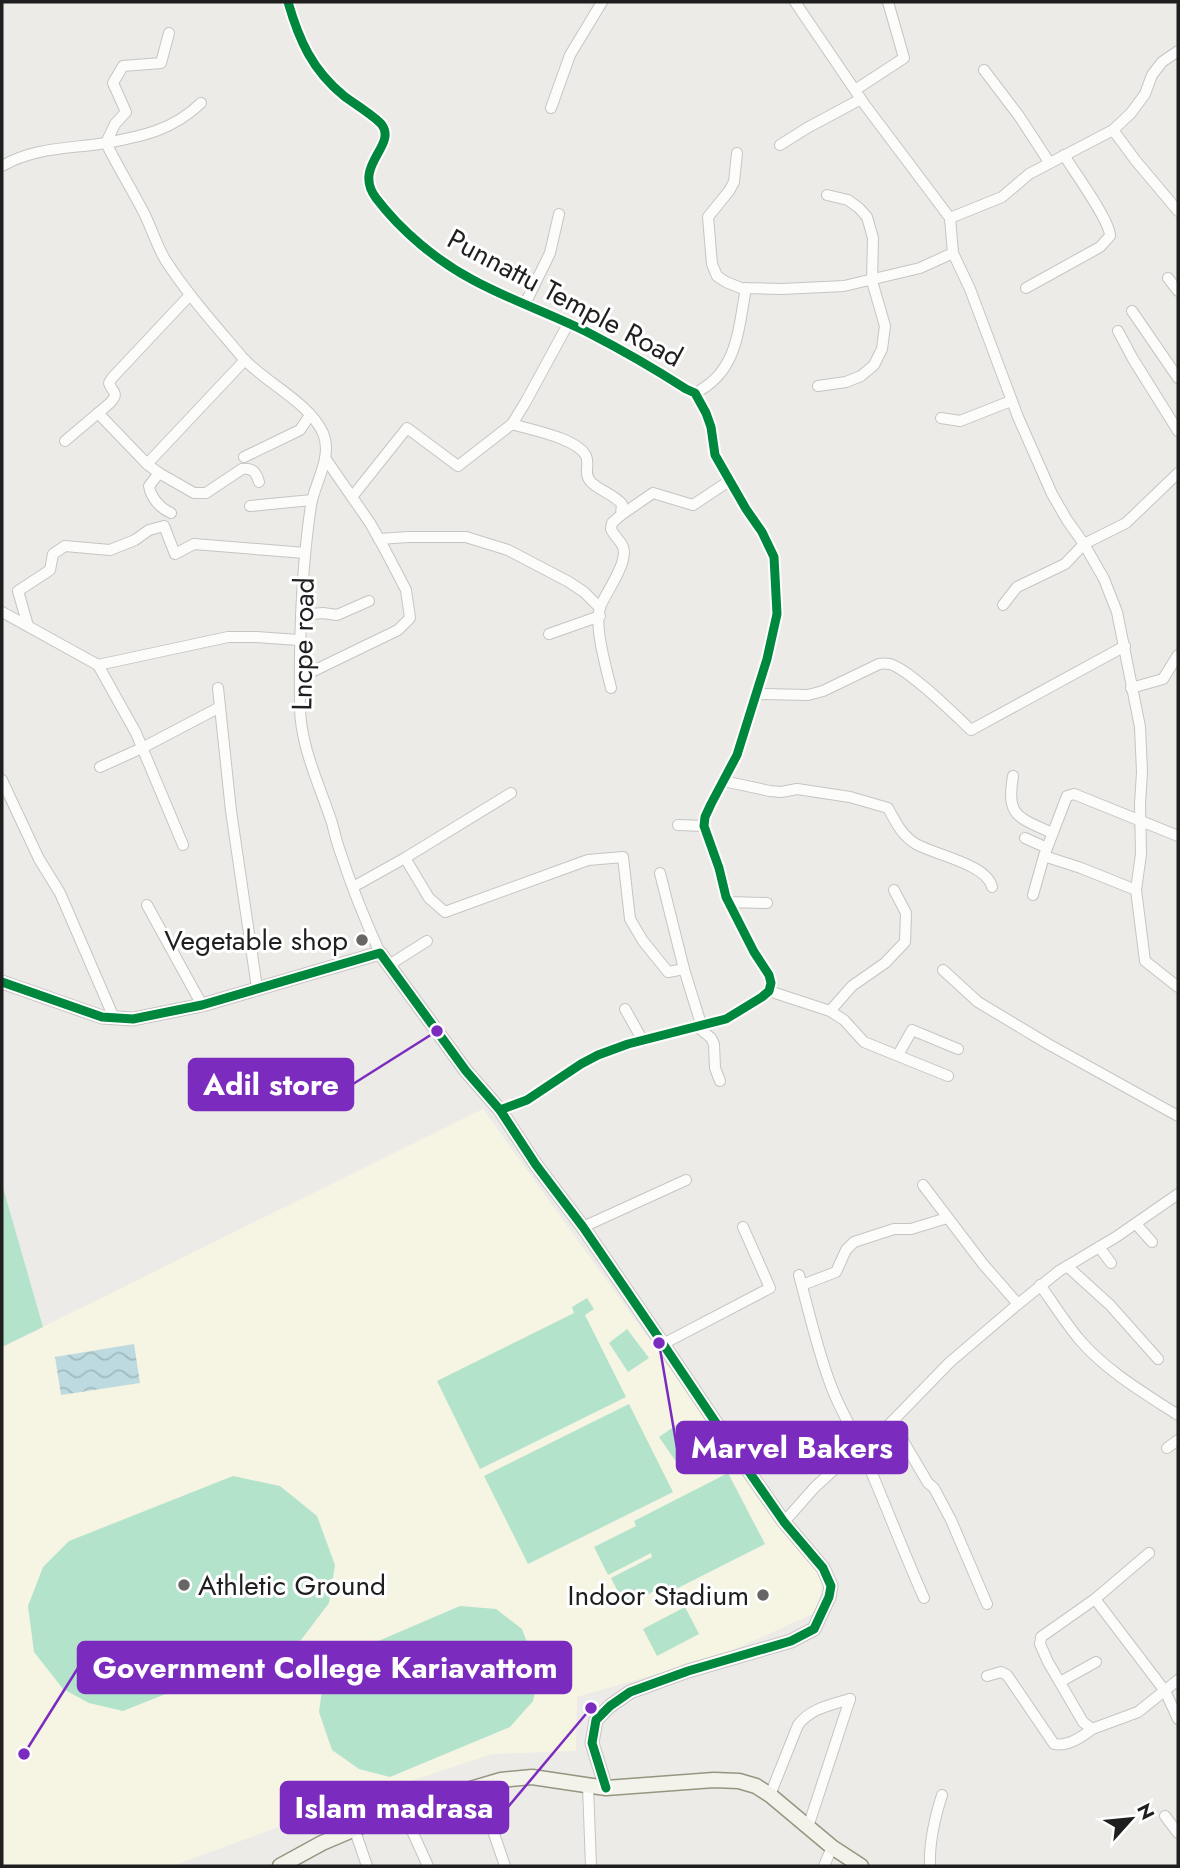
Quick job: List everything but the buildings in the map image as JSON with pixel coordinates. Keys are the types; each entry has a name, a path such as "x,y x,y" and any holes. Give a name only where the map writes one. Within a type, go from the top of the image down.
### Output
{"main road":[{"path":"280,1866 354,1828 402,1809 501,1780 532,1777 606,1788 714,1780 739,1781 756,1786 770,1795 832,1847 861,1866"}],"street":[{"name":"Punnattu Temple Road","path":"288,2 302,45 330,83 383,125 385,135 369,170 369,186 375,197 424,248 472,279 590,334 695,393 706,413 715,455 774,557 777,614 737,755 705,817 704,826"},
{"path":"551,108 570,55 602,2"},
{"path":"795,2 858,94 950,218 953,253 970,289 1011,401 1052,494 1104,579 1117,612 1140,727 1141,854 1136,890 1144,961 1178,987"},
{"path":"780,145 858,94 904,58 888,2"},
{"path":"106,144 115,124 126,112 113,83 122,66 161,63 169,33"},
{"path":"950,218 1002,197 1029,174 1049,162 1114,130 1132,113 1162,62 1178,51"},
{"path":"984,70 1049,162"},
{"path":"2,166 36,152 106,144 146,135 188,115 201,103"},
{"path":"1114,130 1178,211"},
{"name":"Lncpe road","path":"106,144 145,214 164,259 190,295 245,360 310,415 323,434 326,448 323,468 312,500 305,553 299,639 300,709 313,769 361,911 380,953"},
{"path":"737,153 734,182 708,217 712,264 717,276 726,282 746,288 844,286 920,268 953,253"},
{"path":"1026,288 1100,247 1110,236 1110,229 1064,155"},
{"path":"818,386 846,382 861,376 874,365 882,349 884,326 872,281 873,238 867,217 848,200 827,195"},
{"path":"525,304 550,253 559,214"},
{"path":"1168,278 1178,291"},
{"path":"695,393 708,386 723,372 731,358 746,288"},
{"path":"65,441 115,398 109,383 190,295"},
{"path":"1132,311 1178,378"},
{"path":"352,497 407,428 458,466 512,424 568,324"},
{"path":"1118,331 1178,431"},
{"path":"147,464 245,360"},
{"path":"941,418 960,421 1011,401"},
{"path":"98,413 147,464 159,474 194,493 206,493 242,469 249,468 257,474 259,482"},
{"path":"244,457 300,430 310,415"},
{"path":"512,424 572,443 583,451 588,460 587,476 590,481 616,497 622,504 621,515"},
{"path":"301,677 398,630 410,618 406,590 379,539 324,458"},
{"path":"1003,605 1017,587 1065,564 1084,544 1126,523 1178,473"},
{"path":"159,474 149,486 150,490 162,509 171,513"},
{"path":"611,688 602,646 600,612 624,553 623,546 611,530 612,523 653,493 693,505 729,481"},
{"path":"250,506 312,500"},
{"path":"28,626 18,590 50,570 53,554 65,546 110,550 135,540 149,530 164,526 176,554 194,544 305,553"},
{"path":"379,539 466,537 508,550 584,592 600,612"},
{"path":"301,615 337,615 369,601"},
{"path":"2,612 99,665 136,733 183,845"},
{"path":"549,634 600,612"},
{"path":"99,665 228,637 299,639"},
{"path":"756,694 807,695 823,691 879,664 887,663 894,665 919,684 971,730 1125,646"},
{"path":"1132,688 1163,679 1178,655"},
{"path":"218,688 231,811 257,989"},
{"path":"100,767 220,707"},
{"path":"1013,776 1010,792 1012,807 1031,823 1052,833"},
{"path":"2,780 39,859 60,893 114,1018"},
{"path":"723,781 769,791 797,789 850,797 888,808 896,823 914,843 976,869 991,881 992,887"},
{"path":"353,887 511,793"},
{"path":"1033,895 1045,852 1068,796 1074,794 1178,836"},
{"path":"500,1110 527,1100 598,1055 726,1019 744,1010 769,991 769,975 728,902 704,826 678,825"},
{"path":"1025,838 1045,852 1136,890"},
{"path":"405,858 429,898 445,912 588,860 622,857 630,919 636,930 668,972 684,969"},
{"path":"660,873 700,1026 714,1044 715,1068 720,1081"},
{"path":"830,1011 852,986 885,963 905,942 906,913 894,890"},
{"path":"728,902 767,903"},
{"path":"147,905 202,1005"},
{"path":"389,965 427,941"},
{"path":"2,982 102,1017 133,1019 202,1005 380,953 466,1071 500,1110 536,1165 583,1227 744,1466 784,1522 823,1568 831,1587 814,1629 791,1641 651,1684 630,1692 610,1706 596,1720 592,1743 606,1788"},
{"path":"943,970 978,1002 1178,1116"},
{"path":"769,991 830,1011 844,1020 864,1042 948,1076"},
{"path":"625,1009 643,1041"},
{"path":"898,1055 912,1030 958,1049"},
{"path":"583,1227 686,1180"},
{"path":"923,1185 1018,1304"},
{"path":"784,1522 815,1487 878,1436 950,1362 1040,1285 1178,1194"},
{"path":"925,1598 861,1448 831,1387 817,1346 801,1280 836,1272 846,1250 854,1242 894,1229 911,1230 947,1218"},
{"path":"1136,1224 1152,1242"},
{"path":"663,1344 770,1288 743,1227"},
{"path":"1099,1247 1111,1264"},
{"path":"1067,1266 1110,1305 1158,1359"},
{"path":"1040,1285 1079,1339 1100,1359 1146,1395 1178,1415"},
{"path":"892,1422 951,1520 987,1604"},
{"path":"1167,1448 1178,1440"},
{"path":"1092,1729 1083,1722 1048,1662 1040,1644 1041,1637 1096,1599 1149,1553"},
{"path":"1096,1599 1164,1691 1178,1719"},
{"path":"1060,1682 1096,1662"},
{"path":"986,1676 1001,1672 1007,1675 1054,1744 1059,1746 1092,1729 1138,1712 1178,1680"},
{"path":"770,1795 798,1725 805,1716 850,1699 808,1828"},
{"path":"588,1786 591,1866"},
{"path":"478,1787 505,1866"},
{"path":"930,1866 929,1857 942,1795"},
{"path":"402,1809 428,1866"},
{"path":"1165,1816 1178,1833"},
{"path":"354,1828 367,1866"},
{"path":"824,1866 832,1847"}],"shaded area":[{"path":"483,1109 823,1580 817,1612 722,1655 577,1697 576,1751 492,1754 324,1810 173,1866 2,1866 2,1347"}],"green space":[{"path":"2,1184 43,1327 2,1347"},
{"path":"587,1298 594,1309 585,1315 626,1397 480,1469 437,1381 574,1313 572,1307"},
{"path":"627,1329 649,1358 628,1372 609,1343"},
{"path":"629,1404 673,1492 528,1564 484,1476"},
{"path":"678,1424 699,1452 679,1466 659,1437"},
{"path":"728,1473 765,1544 670,1592 666,1585 625,1606 611,1578 652,1557 651,1553 608,1575 594,1547 636,1526 634,1521"},
{"name":"Athletic Ground","path":"233,1476 280,1486 317,1516 335,1565 329,1603 301,1640 123,1711 89,1703 63,1689 34,1652 28,1606 43,1567 69,1541"},
{"path":"460,1606 496,1609 522,1629 539,1674 533,1701 510,1727 390,1777 359,1769 332,1750 319,1712 323,1683 341,1657"},
{"path":"685,1607 699,1634 657,1656 643,1629"}],"water":[{"path":"134,1344 140,1383 61,1395 55,1357"}],"cycle path":[{"path":"288,2 302,42 323,76 382,125 384,141 371,166 369,176 370,187 386,210 420,244 473,280 589,333 695,393 711,427 715,455 762,532 774,557 777,614 767,659 737,755 711,804 704,826 726,897 769,975 769,991 726,1019 628,1044 598,1055 527,1100 500,1110"},
{"path":"2,982 102,1017 133,1019 202,1005 380,953 466,1071 500,1110 784,1522 823,1568 831,1586 829,1597 814,1629 791,1641 688,1671 630,1692 610,1706 596,1720 592,1743 606,1788"}],"place":[{"name":"Vegetable shop","path":"362,940"},
{"name":"Adil store","path":"437,1031"},
{"name":"Marvel Bakers","path":"659,1343"},
{"name":"Athletic Ground","path":"184,1585"},
{"name":"Indoor Stadium","path":"763,1595"},
{"name":"Islam madrasa","path":"591,1708"},
{"name":"Government College Kariavattom","path":"24,1754"}]}
